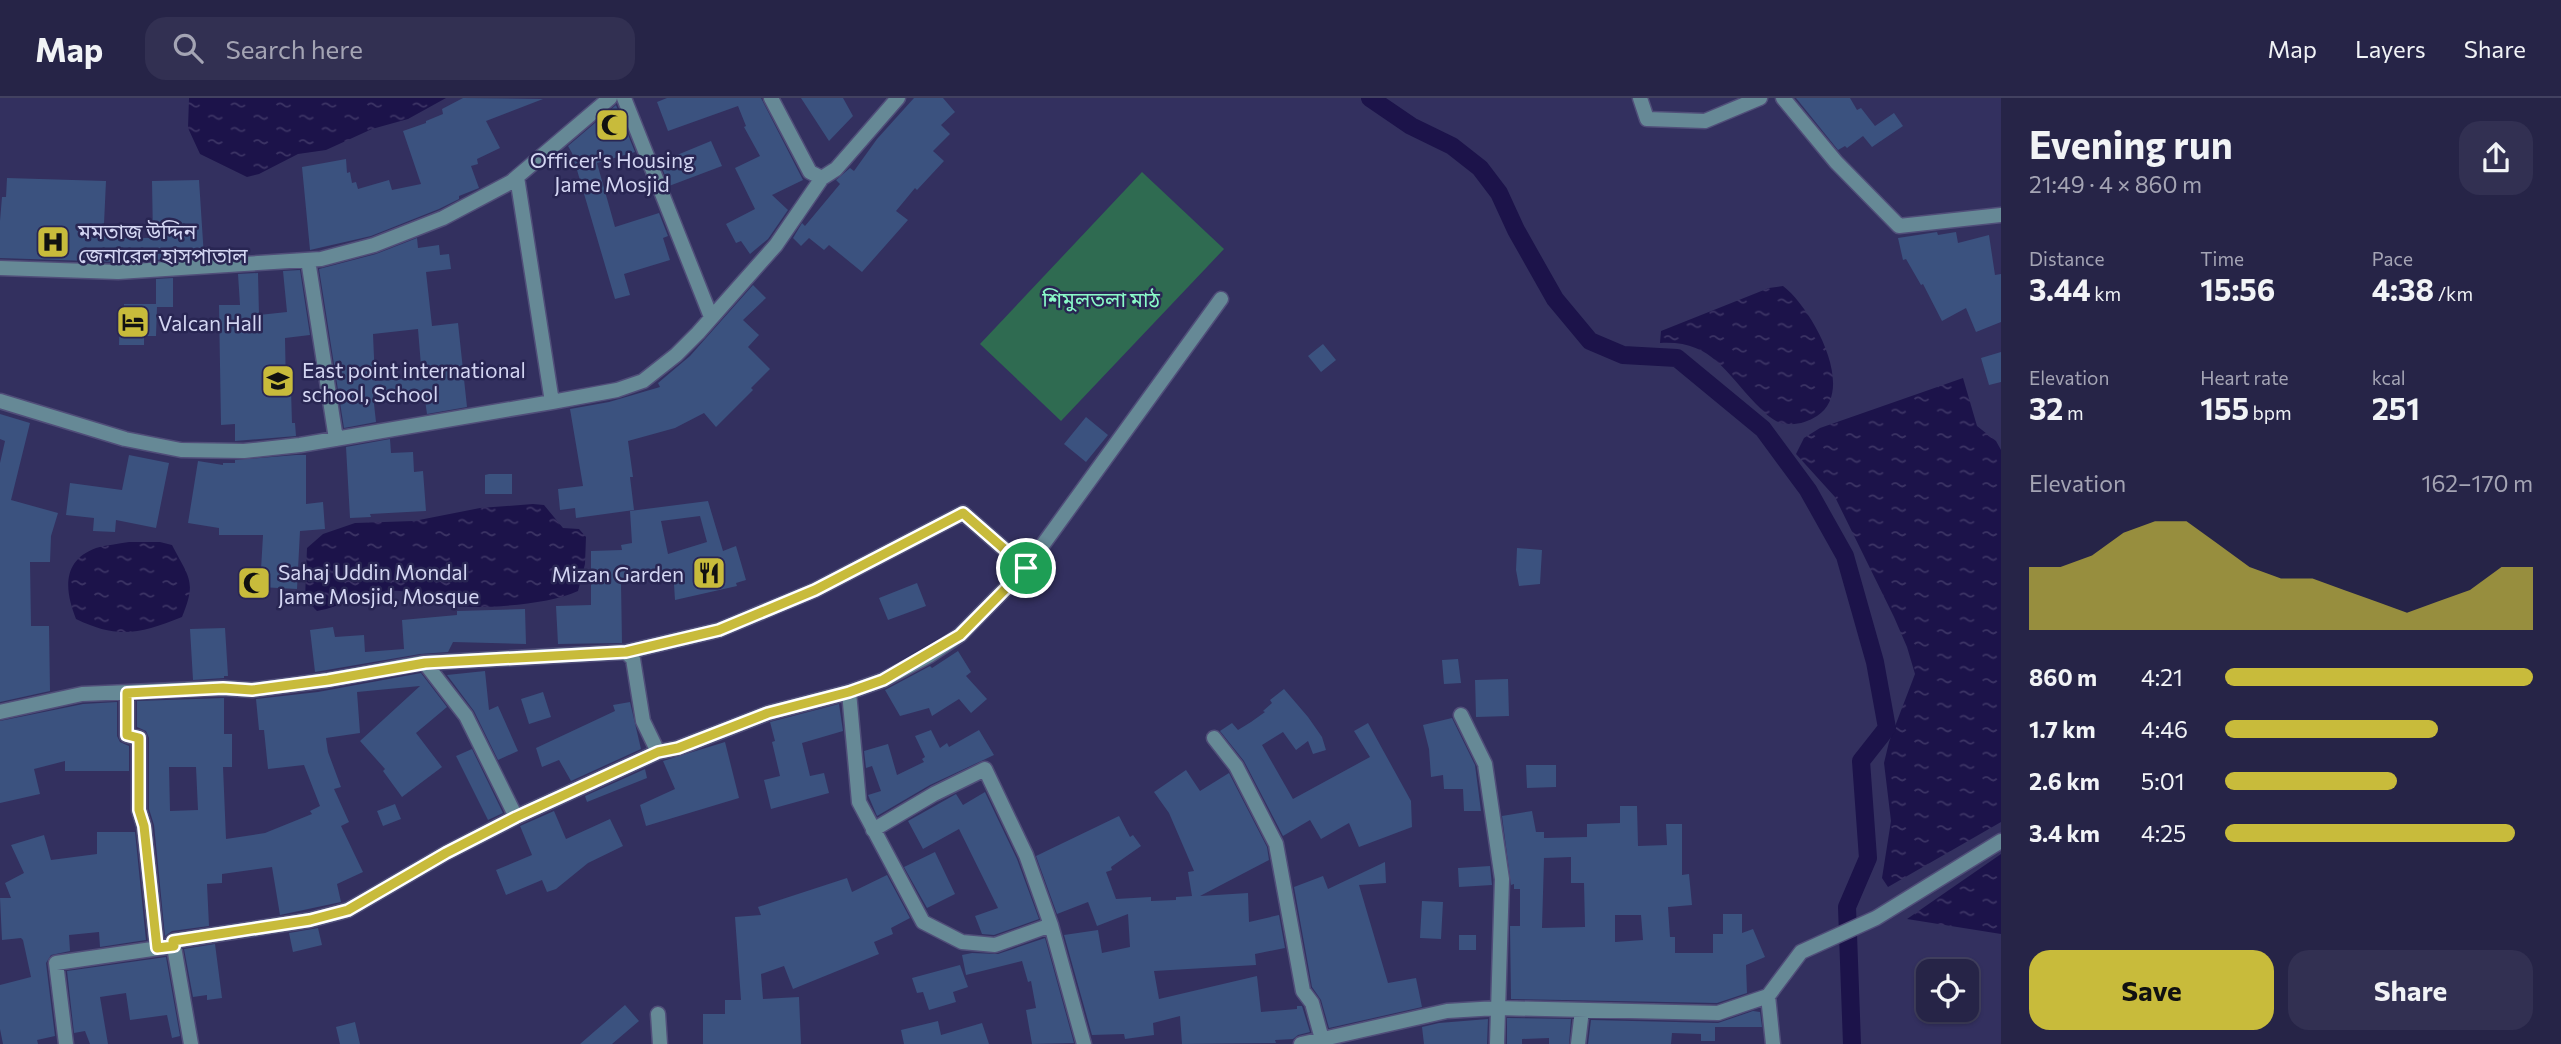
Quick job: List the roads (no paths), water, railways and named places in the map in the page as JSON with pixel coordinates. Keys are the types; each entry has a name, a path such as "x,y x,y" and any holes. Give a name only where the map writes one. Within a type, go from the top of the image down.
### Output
{"street":[{"path":"0,268 118,272 321,259 374,245 443,218 517,177 610,98"},
{"path":"624,98 711,317"},
{"path":"771,98 810,172 822,178"},
{"path":"0,401 125,439 181,450 244,451 336,439 617,390 643,381 676,355 776,244 822,178 836,169 898,98"},
{"path":"1640,98 1647,119 1705,121 1760,98"},
{"path":"1783,98 1836,162 1899,226 2001,215"},
{"path":"517,177 552,402"},
{"path":"308,260 336,439"},
{"path":"191,1044 173,941 310,920 348,910 446,853 516,817 658,752 678,748 768,713 849,692 883,680 960,635 1026,568 1221,299"},
{"path":"0,712 82,694 223,688 252,690 425,663 626,652 731,625 815,590 963,513 1026,568"},
{"path":"626,652 633,659 643,721 658,752"},
{"path":"425,663 466,716 516,817"},
{"path":"849,692 859,802 923,922 962,942 995,945 1051,925"},
{"path":"127,693 127,735 139,738 139,810 144,826 157,948"},
{"path":"1461,715 1485,764 1502,879 1497,1044"},
{"path":"1214,738 1241,775 1276,844 1303,991 1312,1003 1322,1039"},
{"path":"873,830 934,794 985,769 1027,855 1051,925 1084,1044"},
{"path":"1301,1044 1447,1011 1497,1007 1718,1013 1768,996 1801,952 1876,918 2001,841"},
{"path":"66,1044 56,963 174,946"},
{"path":"1768,996 1773,1044"},
{"path":"1578,1044 1582,1010"},
{"path":"658,1014 660,1044"}],"water":[{"path":"189,98 446,98 408,119 372,129 326,150 298,154 259,174 247,177 200,154 188,128"},
{"path":"1783,286 1806,312 1817,330 1832,369 1833,388 1828,404 1817,416 1795,424 1781,423 1771,418 1725,369 1704,352 1677,343 1660,343 1661,331 1769,288"},
{"path":"1963,378 1977,426 1996,441 2001,450 2001,822 1888,887 1882,878 1891,821 1884,763 1889,742 1915,674 1894,617 1835,497 1796,454 1804,438 1820,428"},
{"path":"544,505 563,528 579,529 586,537 585,564 578,591 533,603 481,607 448,605 424,595 400,591 379,592 317,611 305,599 307,548 323,534 355,523 414,521 480,508"},
{"path":"129,542 160,542 172,545 187,573 190,587 182,617 129,632 104,630 76,619 68,588 71,569 85,554 96,548"},
{"path":"2001,854 2001,934 1907,919"}],"waterway":[{"path":"1370,98 1411,126 1452,146 1480,168 1499,193 1516,230 1555,299 1590,341 1623,355 1677,358 1763,429 1808,490 1845,556 1875,662 1887,728 1861,761 1868,858 1847,907 1852,1044"}],"place":[{"name":"Officer's Housing Jame Mosjid","path":"612,125"},
{"name":"মমতাজ উদ্দিন জেনারেল হাসপাতাল","path":"53,242"},
{"name":"Valcan Hall","path":"133,322"},
{"name":"East point international school, School","path":"278,381"},
{"name":"Mizan Garden","path":"709,573"},
{"name":"Sahaj Uddin Mondal Jame Mosjid, Mosque","path":"254,583"}],"park label":[{"name":"শিমুলতলা মাঠ","path":"1101,298"}]}
